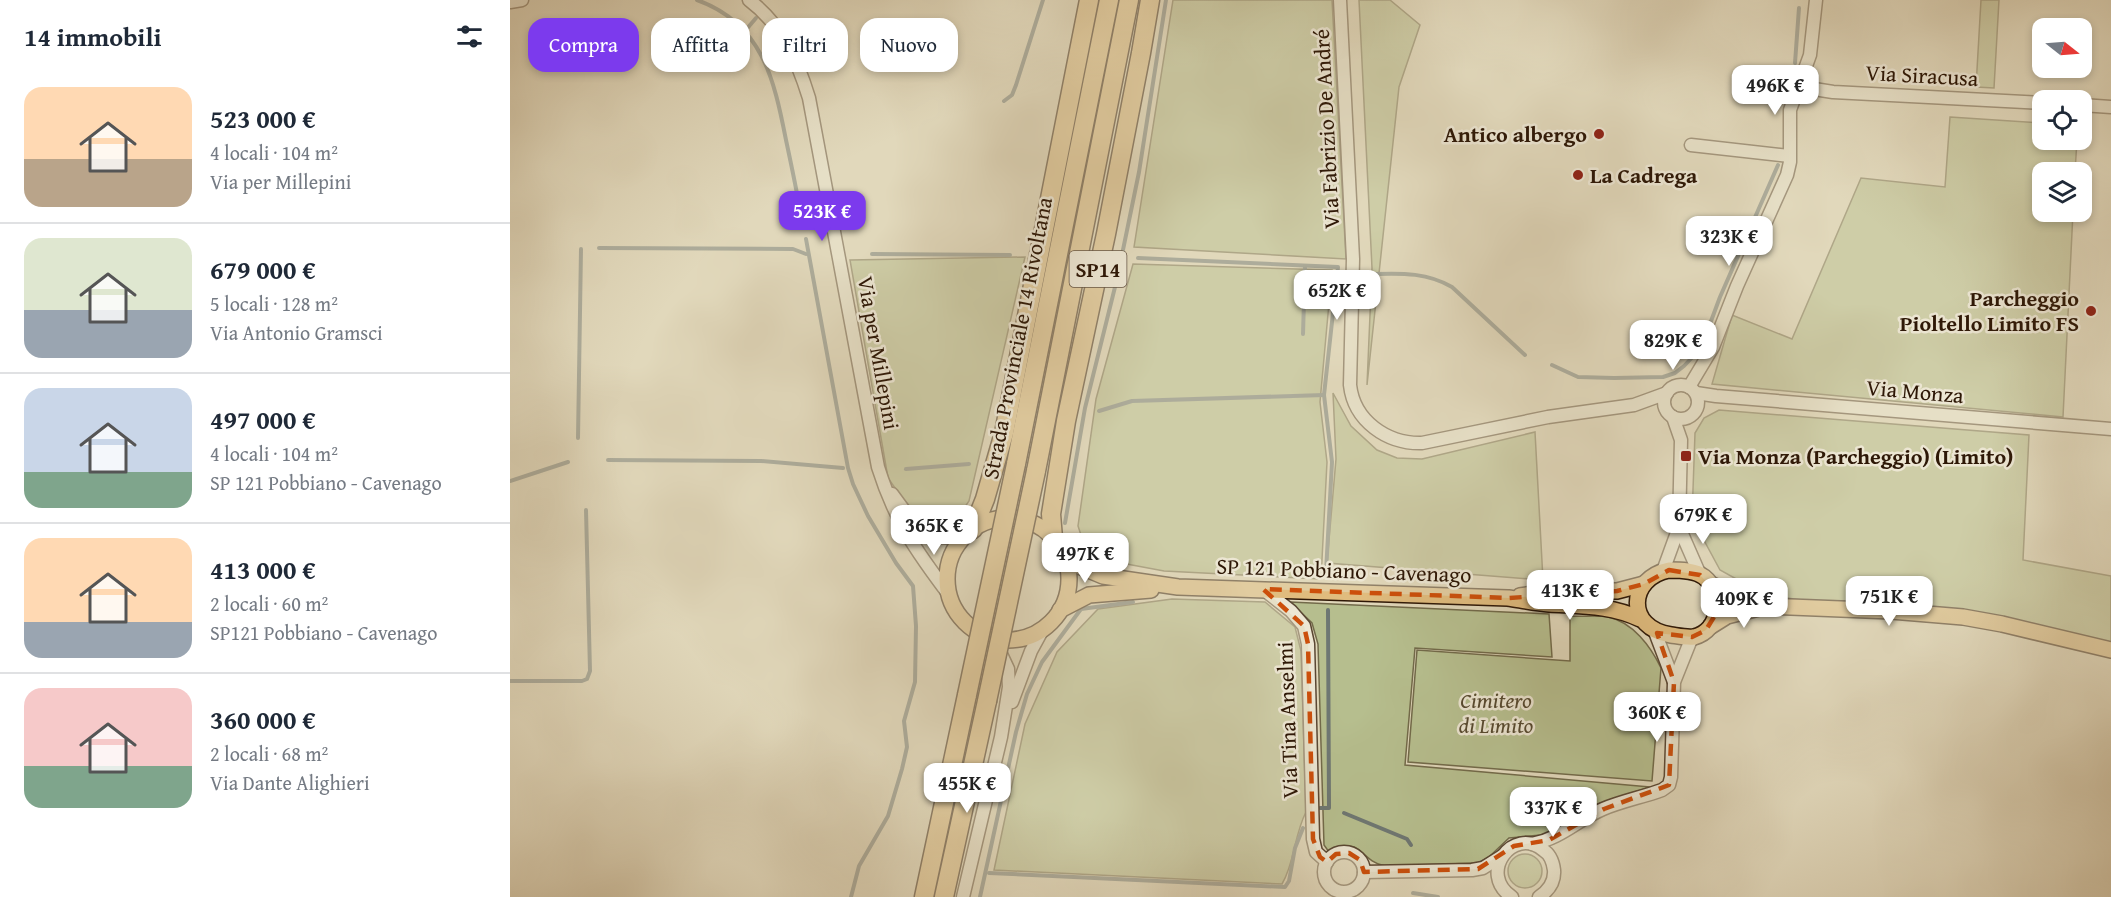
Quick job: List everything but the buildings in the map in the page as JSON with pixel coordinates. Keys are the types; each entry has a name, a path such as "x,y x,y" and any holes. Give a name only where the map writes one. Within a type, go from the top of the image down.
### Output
{"highway":[{"name":"SP14","path":"971,531 985,499 1004,433 1089,0"},
{"name":"Strada Provinciale 14 Rivoltana","path":"924,897 1017,464 1108,0"},
{"name":"Strada Provinciale 14 Rivoltana","path":"944,897 1036,471 1129,0"},
{"name":"SP14","path":"1053,538 1051,514 1066,421 1110,212 1150,0"}],"main road":[{"path":"1011,518 1036,525 1053,538 1064,555 1069,584 1060,610 1043,629 1019,639 1001,639 976,631 963,619 950,596 948,579 950,561 958,545 971,531 993,520 1011,518"},
{"name":"SP 121 Pobbiano - Cavenago","path":"1064,555 1079,566 1103,576 1178,587"},
{"path":"1508,598 1550,591 1617,591 1644,584 1663,571 1684,571 1746,600 1767,606 1891,611 1963,617 2111,650"},
{"path":"1705,580 1716,595 1715,618 1710,626"},
{"path":"1640,619 1638,602 1644,584"},
{"name":"SP 121 Pobbiano - Cavenago","path":"1060,610 1095,594 1178,587 1508,598"},
{"path":"1508,598 1538,603 1601,606 1640,619 1655,632 1692,637 1727,616 1767,606"}],"street":[{"path":"510,2 522,0"},
{"name":"Via per Millepini","path":"749,0 767,16 788,43 809,98 883,482 909,540 950,596"},
{"name":"Via Fabrizio De André","path":"1340,0 1353,252 1350,385 1356,407 1366,420 1382,434 1410,443 1438,441 1548,417 1635,405"},
{"path":"1663,571 1679,527 1681,440 1690,417 1694,395 1745,267 1789,171 1790,110 1810,55 1816,0"},
{"name":"Via Siracusa","path":"1800,84 1833,92 2032,102"},
{"path":"2092,106 2111,107"},
{"path":"1691,145 1790,156"},
{"path":"1681,440 1664,399 1670,388 1679,385 1694,395"},
{"path":"1635,405 1667,393"},
{"name":"Via Monza","path":"1694,395 2111,429"},
{"path":"1635,405 1669,413 1680,419 1690,417"},
{"name":"Via per Millepini","path":"883,482 910,519 928,535 945,538 960,536 971,531"},
{"path":"1679,527 1705,580"},
{"name":"Via Tina Anselmi","path":"1263,589 1291,611 1304,626 1308,644 1313,839 1316,852 1327,862 1324,873 1326,881 1331,887 1341,892 1356,888 1361,883 1364,872"},
{"path":"1000,737 1025,667 1043,629"},
{"path":"1655,632 1674,682"},
{"path":"963,897 1008,703 1008,669 1000,652 988,636"},
{"path":"1327,862 1336,854 1349,853 1360,860 1364,872 1483,868 1514,846 1549,840 1604,809 1662,790 1669,785 1671,777 1674,682 1692,637"},
{"path":"1551,860 1566,832"},
{"path":"1532,844 1545,851 1551,860 1553,878 1543,895"},
{"path":"1500,884 1497,869 1503,855"},
{"path":"1472,870 1500,884 1512,897"}],"highlighted area":[{"path":"1669,570 1700,575 1714,590 1717,612 1706,630 1692,637 1657,633 1674,682 1669,785 1604,809 1549,840 1514,846 1478,869 1364,872 1360,860 1349,853 1336,854 1327,862 1320,857 1313,839 1308,644 1304,626 1263,589 1508,598 1617,591 1644,584"}],"green space":[{"path":"1173,0 1332,0 1346,259 1134,247"},
{"path":"1359,0 1390,0 1420,25 1399,87 1367,385 1372,268"},
{"path":"1981,0 1999,0 1994,88 1976,87"},
{"path":"1950,117 2032,122 2032,150 2076,150 2076,162 2032,162 2032,222 2073,222 2063,417 1712,384 1732,315 1792,339 1861,178 1945,187"},
{"path":"1025,257 969,501 951,527 929,529 914,515 888,478 850,260"},
{"path":"1133,264 1332,270 1320,402 1327,462 1321,579 1164,571 1116,562 1082,538 1078,526 1096,399"},
{"path":"1333,393 1351,426 1377,450 1397,458 1422,459 1535,432 1543,580 1327,563 1336,459"},
{"path":"1719,410 2029,435 2023,560 2111,576 2111,643 1765,595 1720,570 1692,518 1695,433 1704,418"},
{"path":"1172,599 1265,602 1295,627 1301,651 1306,812 1290,867 1282,884 994,870 1025,724 1057,652 1098,609"},
{"path":"1290,602 1549,614 1552,657 1415,648 1405,765 1650,787 1595,805 1559,831 1509,838 1489,857 1478,863 1385,866 1376,863 1355,847 1341,847 1329,852 1324,845 1318,644 1312,623"},
{"name":"Cimitero di Limito","path":"1570,616 1608,617 1625,624 1640,636 1661,668 1652,781 1408,762 1417,650 1570,661"},
{"path":"1525,854 1537,859 1542,871 1537,883 1525,888 1513,883 1508,871 1513,859"}],"waterway":[{"path":"697,0 719,10 737,23 751,38 770,75 803,226"},
{"path":"1004,101 1012,95 1016,85 1043,0"},
{"path":"1065,523 1085,408 1117,279 1139,172 1166,0"},
{"path":"1795,63 1799,8"},
{"path":"750,25 756,18"},
{"path":"1552,365 1578,377 1614,378 1663,377 1675,373 1684,366 1701,348 1720,297 1778,165"},
{"path":"806,239 848,468 868,516 896,563 913,586 916,626 915,682 904,721 907,747 902,769 888,816 859,866 851,897"},
{"path":"599,248 793,249 806,254"},
{"path":"578,438 581,249"},
{"path":"872,254 1010,255"},
{"path":"1138,258 1338,267 1324,395 1332,462 1326,572"},
{"path":"1303,334 1305,267"},
{"path":"1376,274 1425,276 1443,282 1452,287 1525,355"},
{"path":"1099,411 1132,401 1324,395"},
{"path":"608,460 761,461 843,468"},
{"path":"510,481 568,462"},
{"path":"906,469 969,464"},
{"path":"510,681 582,681 587,679 590,671 586,510"},
{"path":"980,897 1016,732 1027,694 1042,662 1081,609 1133,602"},
{"path":"1320,808 1329,808 1328,610"},
{"path":"1344,813 1407,839 1411,845"},
{"path":"989,873 1285,887 1289,881 1295,848 1303,828"},
{"path":"1413,893 1438,897"}],"place":[{"name":"Antico albergo","path":"1599,134"},
{"name":"La Cadrega","path":"1578,175"},
{"name":"Parcheggio Pioltello Limito FS","path":"2091,311"},
{"name":"Via Monza (Parcheggio) (Limito)","path":"1686,456"}]}
